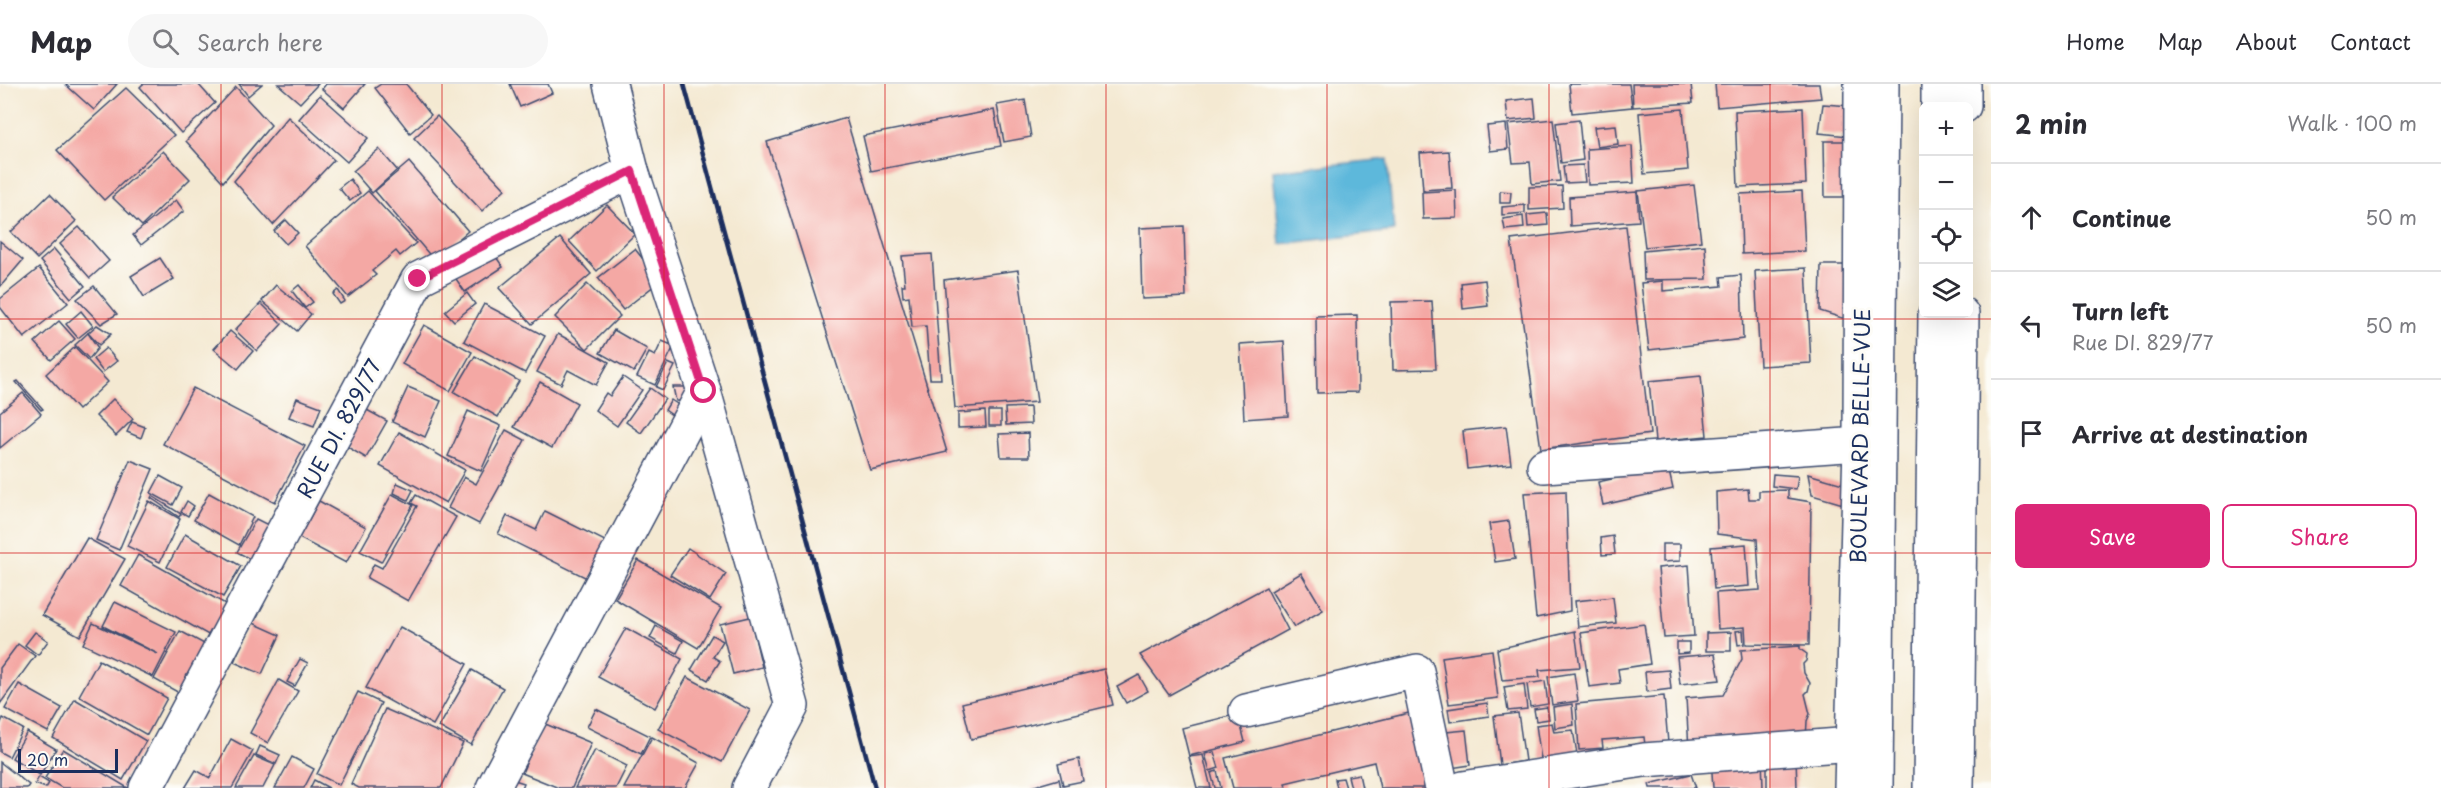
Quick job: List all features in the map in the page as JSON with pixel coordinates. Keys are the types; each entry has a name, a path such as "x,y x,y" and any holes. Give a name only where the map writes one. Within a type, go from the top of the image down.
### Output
{"street":[{"path":"610,84 632,171 704,391 792,706 749,788"},
{"name":"BOULEVARD BELLE-VUE","path":"1851,788 1860,444 1861,84"},
{"name":"BOULEVARD BELLE-VUE","path":"1876,788 1882,84"},
{"path":"1938,84 1938,102"},
{"path":"1964,84 1964,102"},
{"name":"RUE DI. 829/77","path":"146,788 418,279 632,171"},
{"path":"1929,788 1935,318"},
{"path":"1957,788 1962,318"},
{"path":"492,788 704,391"},
{"path":"1544,466 1860,444"},
{"path":"1246,711 1417,671 1441,784 1446,788"},
{"path":"1462,788 1644,760 1852,744"}],"water":[{"path":"1387,159 1394,231 1280,244 1273,171"}],"building":[{"path":"65,84 117,84 94,110"},
{"path":"143,84 198,84 215,103 181,133 140,87"},
{"path":"239,84 262,84 248,96"},
{"path":"278,84 318,84 300,103"},
{"path":"326,84 365,84 344,108 322,89"},
{"path":"381,84 406,84 431,115 410,133 375,88"},
{"path":"510,84 548,84 552,93 520,107"},
{"path":"1569,84 1629,84 1632,107 1572,113"},
{"path":"1632,84 1691,84 1693,103 1633,107"},
{"path":"1715,84 1819,84 1821,98 1717,107"},
{"path":"236,87 271,125 223,182 186,141"},
{"path":"126,88 174,135 104,200 57,150"},
{"path":"320,95 368,138 347,162 299,119"},
{"path":"1534,98 1536,118 1508,121 1506,101"},
{"path":"1025,100 1031,137 1004,142 997,105"},
{"path":"1823,104 1851,106 1848,136 1819,133"},
{"path":"1803,108 1806,184 1738,187 1735,111"},
{"path":"1683,109 1688,170 1644,174 1639,113"},
{"path":"994,110 1001,146 871,171 863,136"},
{"path":"437,116 505,189 482,211 414,138"},
{"path":"288,117 334,160 273,225 234,181"},
{"path":"846,118 947,452 870,470 767,142"},
{"path":"1553,119 1560,181 1532,184 1530,162 1513,163 1508,124"},
{"path":"1579,120 1583,160 1561,163 1556,123"},
{"path":"1506,124 1508,149 1490,151 1487,126"},
{"path":"1616,125 1618,144 1597,147 1594,127"},
{"path":"1824,141 1844,141 1845,197 1825,197"},
{"path":"1632,146 1634,183 1588,185 1587,149"},
{"path":"379,149 397,170 372,193 353,171"},
{"path":"163,151 190,179 142,226 112,197"},
{"path":"1449,151 1452,188 1423,190 1420,153"},
{"path":"409,162 468,231 434,260 375,191"},
{"path":"1583,165 1585,182 1565,183 1563,166"},
{"path":"350,179 360,193 350,201 339,188"},
{"path":"1694,185 1701,241 1645,247 1638,191"},
{"path":"1562,186 1563,208 1529,210 1529,187"},
{"path":"1456,190 1457,218 1423,219 1422,192"},
{"path":"368,191 416,243 400,256 396,251 372,271 376,275 348,297 305,246"},
{"path":"1500,191 1511,192 1510,203 1500,203"},
{"path":"1802,191 1805,251 1742,254 1740,194"},
{"path":"1637,192 1639,221 1570,226 1569,197"},
{"path":"50,194 76,221 37,259 11,232"},
{"path":"176,200 184,211 141,245 133,235"},
{"path":"607,205 635,234 597,271 569,241"},
{"path":"1525,205 1525,213 1502,215 1502,207"},
{"path":"1547,213 1548,225 1528,227 1527,215"},
{"path":"1523,216 1524,228 1505,230 1503,219"},
{"path":"286,220 298,233 286,244 274,231"},
{"path":"1184,226 1186,297 1142,299 1140,228"},
{"path":"1626,226 1650,434 1541,449 1511,240"},
{"path":"79,227 109,261 90,278 60,244"},
{"path":"560,238 591,274 532,324 499,288"},
{"path":"0,241 23,260 0,287"},
{"path":"1705,245 1707,279 1644,280 1643,251"},
{"path":"54,249 85,286 71,298 40,261"},
{"path":"635,249 660,281 623,310 598,278"},
{"path":"492,251 503,267 465,292 454,276"},
{"path":"932,254 941,379 930,379 926,326 912,327 909,296 903,297 902,285 905,285 902,256"},
{"path":"160,258 174,279 144,297 131,276"},
{"path":"1821,265 1849,265 1848,320 1820,311"},
{"path":"39,268 68,303 24,338 0,307 0,299"},
{"path":"1806,268 1811,363 1760,366 1755,271"},
{"path":"1018,270 1037,402 955,408 944,280"},
{"path":"1741,275 1743,339 1649,350 1641,283 1663,281 1663,291 1722,286 1721,277"},
{"path":"1485,280 1488,306 1463,309 1461,283"},
{"path":"587,284 620,316 587,349 555,317"},
{"path":"276,285 311,314 297,331 262,301"},
{"path":"299,285 313,302 305,308 292,291"},
{"path":"94,286 117,314 101,324 77,299"},
{"path":"338,290 345,301 340,304 333,294"},
{"path":"467,293 475,304 454,321 445,311"},
{"path":"1432,301 1436,369 1393,370 1391,302"},
{"path":"261,303 282,324 257,351 235,330"},
{"path":"484,304 545,336 525,373 464,341"},
{"path":"81,311 93,326 78,338 66,324"},
{"path":"1357,315 1358,392 1317,393 1316,316"},
{"path":"59,321 75,339 51,360 35,342"},
{"path":"97,325 111,334 99,345 88,333"},
{"path":"424,325 472,352 450,391 402,364"},
{"path":"614,330 647,349 634,372 600,353"},
{"path":"230,331 253,351 238,369 214,349"},
{"path":"88,333 98,348 89,359 75,345"},
{"path":"558,334 609,362 596,385 568,370 561,384 537,372"},
{"path":"662,341 674,346 655,385 637,377 649,353 655,356"},
{"path":"1284,341 1288,416 1244,419 1240,344"},
{"path":"75,347 108,382 78,410 46,374"},
{"path":"106,348 117,361 103,372 93,359"},
{"path":"475,356 519,381 498,417 454,392"},
{"path":"668,363 675,366 663,390 656,387"},
{"path":"1701,376 1707,436 1655,441 1649,381"},
{"path":"623,377 642,390 617,426 595,410 606,393 610,396"},
{"path":"18,381 43,409 41,410 16,382"},
{"path":"540,382 577,403 552,448 514,427"},
{"path":"408,387 441,401 425,437 392,422"},
{"path":"673,387 686,387 686,401 676,401"},
{"path":"193,388 305,446 275,502 163,444"},
{"path":"650,388 665,399 641,433 626,422"},
{"path":"23,393 41,414 0,448 0,412"},
{"path":"297,398 321,407 314,426 289,417"},
{"path":"113,399 133,419 116,436 96,416"},
{"path":"671,400 683,408 676,418 665,410"},
{"path":"1030,407 1031,424 1006,425 1005,408"},
{"path":"365,409 387,421 366,458 344,445"},
{"path":"468,411 501,426 481,471 448,456"},
{"path":"985,411 986,427 958,428 958,413"},
{"path":"989,411 1001,411 1001,426 989,426"},
{"path":"132,422 145,427 141,438 127,432"},
{"path":"1506,426 1511,464 1467,469 1463,431"},
{"path":"506,430 525,440 479,524 448,508 464,477 476,484"},
{"path":"399,432 465,470 446,503 380,466"},
{"path":"1028,433 1029,457 1001,457 999,434"},
{"path":"130,460 153,469 119,550 96,540"},
{"path":"1668,467 1673,489 1603,505 1598,482"},
{"path":"1773,474 1798,476 1796,489 1772,486"},
{"path":"1808,474 1843,484 1843,504 1812,495"},
{"path":"160,476 182,488 173,505 151,493"},
{"path":"397,483 413,490 408,500 394,493"},
{"path":"1748,489 1749,499 1759,499 1759,491 1788,490 1788,498 1811,502 1809,645 1746,644 1745,627 1718,629 1716,593 1760,590 1757,539 1717,534 1716,492"},
{"path":"1566,491 1570,611 1536,618 1524,493"},
{"path":"209,493 253,517 239,545 194,520"},
{"path":"392,494 413,505 381,562 360,551"},
{"path":"416,495 456,517 408,601 367,578 374,564 382,568 417,506 411,503"},
{"path":"152,496 181,514 179,517 151,498"},
{"path":"149,501 180,519 160,562 127,546"},
{"path":"187,501 194,506 188,516 181,512"},
{"path":"319,501 366,527 346,563 299,538"},
{"path":"545,511 609,543 591,580 498,534 507,516 536,530"},
{"path":"256,519 272,527 254,561 237,552"},
{"path":"1509,521 1515,559 1495,562 1489,524"},
{"path":"185,534 241,566 223,597 167,567"},
{"path":"1613,536 1615,554 1602,555 1601,538"},
{"path":"87,538 125,559 80,636 42,615"},
{"path":"1662,544 1680,544 1680,561 1662,562"},
{"path":"1746,544 1749,586 1714,589 1711,547"},
{"path":"688,548 726,574 710,600 670,575"},
{"path":"138,555 229,606 212,637 121,586"},
{"path":"638,560 721,608 698,648 615,599"},
{"path":"1689,565 1694,636 1664,638 1658,568"},
{"path":"1301,573 1323,610 1294,627 1271,591"},
{"path":"1266,587 1288,630 1169,695 1140,655"},
{"path":"1613,597 1616,623 1578,627 1575,601"},
{"path":"115,602 176,632 153,677 83,644 93,623 158,654 103,626"},
{"path":"750,617 762,667 733,674 720,624"},
{"path":"251,622 280,635 262,674 234,662"},
{"path":"1644,624 1650,664 1618,669 1620,683 1589,687 1581,633"},
{"path":"656,626 683,641 677,653 650,638"},
{"path":"400,627 467,664 433,725 366,688"},
{"path":"626,628 682,659 655,708 598,677"},
{"path":"1743,630 1744,644 1738,645 1736,631"},
{"path":"180,631 208,646 181,694 154,679"},
{"path":"1575,631 1580,667 1539,670 1540,677 1502,680 1497,649"},
{"path":"35,632 48,641 38,655 25,645"},
{"path":"1731,632 1731,651 1706,651 1706,633"},
{"path":"712,635 723,641 713,657 720,661 708,680 691,670"},
{"path":"1677,642 1689,642 1689,653 1677,654"},
{"path":"18,644 35,656 0,704 0,668"},
{"path":"1800,646 1800,649 1807,654 1803,664 1804,673 1810,683 1805,694 1810,714 1807,721 1806,740 1689,749 1686,698 1723,695 1742,659 1741,650"},
{"path":"1492,650 1498,698 1449,704 1442,657"},
{"path":"1715,654 1720,680 1680,684 1677,657"},
{"path":"300,659 308,663 295,686 287,682"},
{"path":"99,660 167,698 147,735 79,696"},
{"path":"1104,669 1113,705 971,739 962,703"},
{"path":"472,670 503,688 471,745 439,727"},
{"path":"1669,670 1671,689 1647,692 1645,672"},
{"path":"1574,673 1578,701 1552,705 1548,677"},
{"path":"1139,675 1148,691 1126,703 1117,687"},
{"path":"687,677 750,710 722,762 658,729"},
{"path":"279,680 298,691 268,743 250,733"},
{"path":"1545,681 1548,704 1530,707 1527,684"},
{"path":"19,684 62,708 48,732 5,709"},
{"path":"1524,684 1527,709 1508,711 1504,687"},
{"path":"358,692 381,703 339,785 317,774"},
{"path":"1664,696 1668,743 1645,745 1644,737 1602,740 1603,748 1579,750 1576,704"},
{"path":"75,699 146,741 123,780 53,738"},
{"path":"1487,703 1489,716 1450,722 1448,709"},
{"path":"1572,704 1574,725 1555,728 1553,707"},
{"path":"1547,707 1549,719 1536,721 1534,709"},
{"path":"385,709 463,743 441,788 359,788 351,784"},
{"path":"596,709 650,736 641,754 587,727"},
{"path":"1409,713 1427,788 1380,788 1374,762 1285,783 1286,788 1233,788 1225,758"},
{"path":"1518,713 1525,761 1500,765 1494,716"},
{"path":"1238,714 1245,742 1189,756 1182,728"},
{"path":"3,718 23,729 9,757 0,752 0,725"},
{"path":"543,723 591,743 572,788 559,788 522,773"},
{"path":"1552,723 1554,732 1573,730 1577,754 1541,759 1536,725"},
{"path":"1466,730 1470,765 1451,768 1446,732"},
{"path":"27,732 56,749 40,775 12,758"},
{"path":"652,737 699,763 685,788 624,788"},
{"path":"231,739 253,751 232,788 185,788 196,770 210,778"},
{"path":"260,746 280,755 276,764 256,755"},
{"path":"63,749 128,788 62,788 45,778"},
{"path":"595,750 627,766 616,788 575,788"},
{"path":"1214,752 1219,768 1210,771 1205,754"},
{"path":"1203,755 1211,788 1197,788 1189,757"},
{"path":"254,756 275,765 263,788 236,788"},
{"path":"292,757 314,769 304,788 275,788"},
{"path":"1711,757 1762,757 1763,788 1713,788"},
{"path":"1796,757 1797,788 1767,788 1767,758"},
{"path":"1079,759 1083,781 1063,785 1058,764"},
{"path":"0,762 29,785 27,788 0,788"},
{"path":"1217,771 1221,788 1215,788 1211,773"},
{"path":"1359,774 1362,788 1351,788 1348,776"},
{"path":"1691,774 1696,788 1650,788 1649,784"},
{"path":"39,777 49,783 46,788 35,784"},
{"path":"1343,778 1346,788 1337,788 1335,779"},
{"path":"511,779 524,783 522,788 508,788"},
{"path":"1059,779 1061,788 1031,788 1031,787"},
{"path":"314,780 329,788 310,788"}],"railway":[{"path":"684,84 875,788"}],"route":[{"path":"418,279 632,171 704,391"}]}
